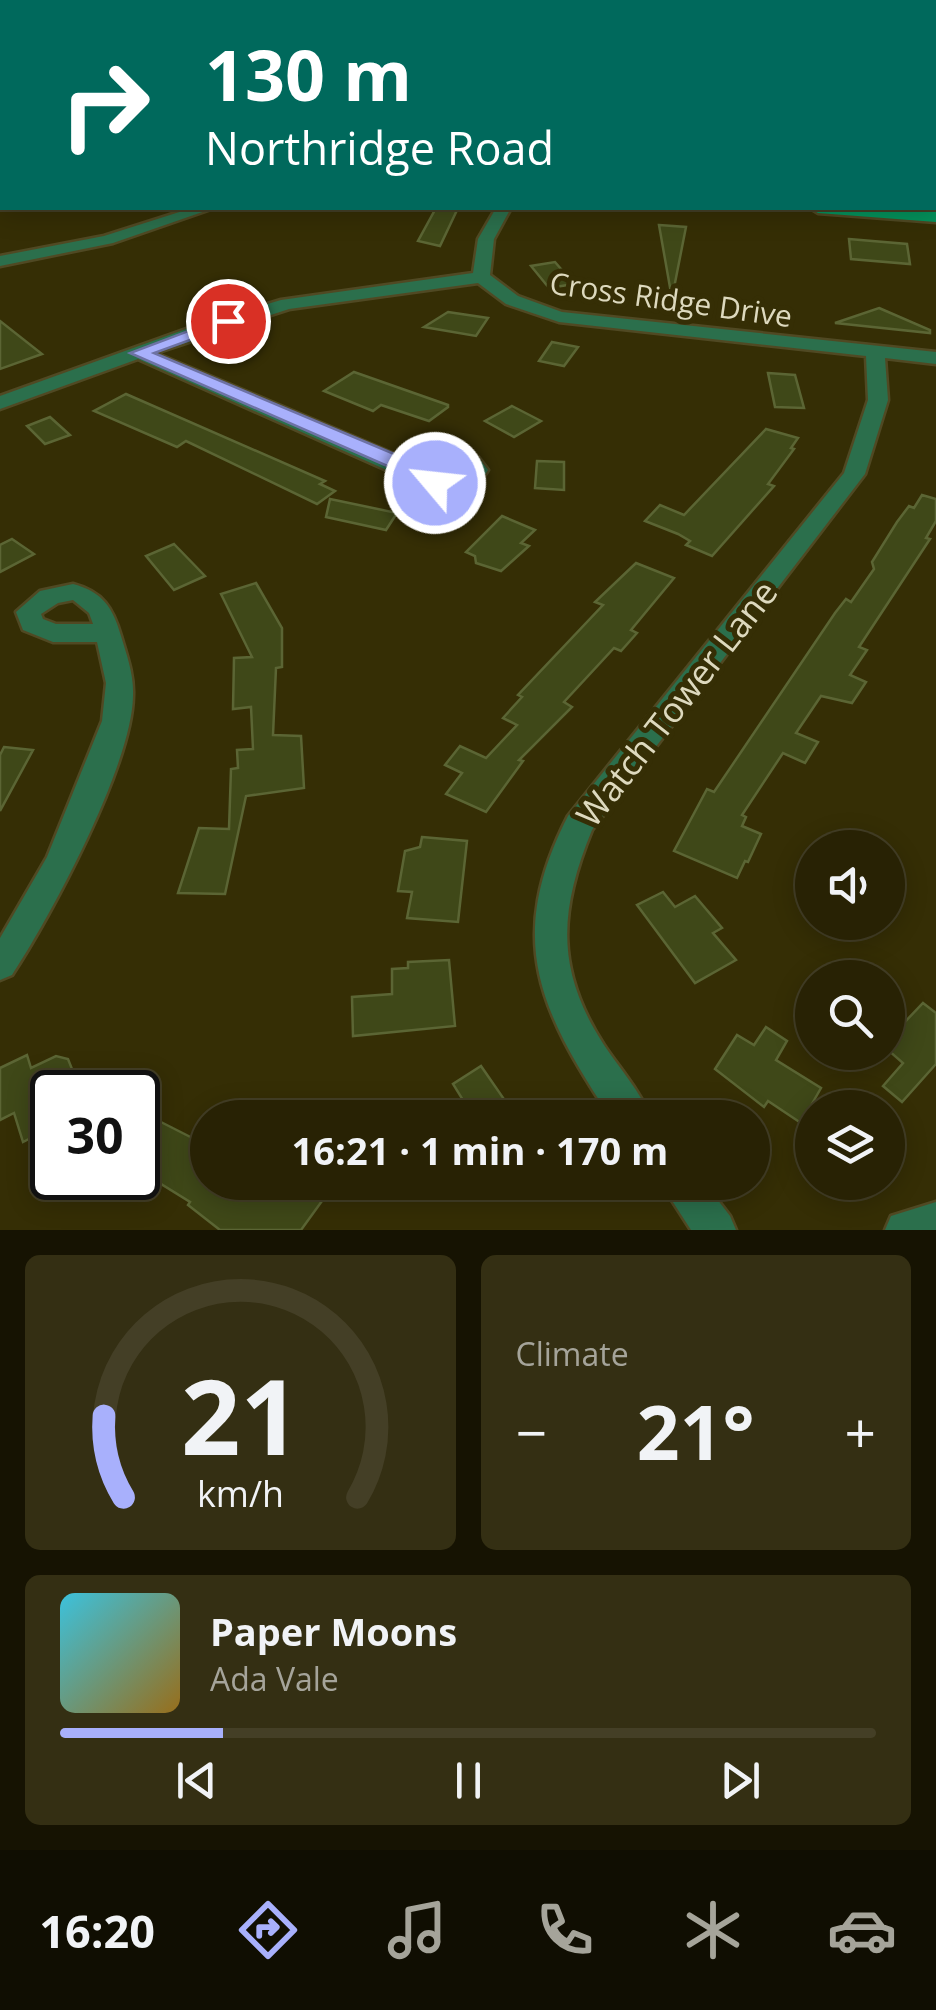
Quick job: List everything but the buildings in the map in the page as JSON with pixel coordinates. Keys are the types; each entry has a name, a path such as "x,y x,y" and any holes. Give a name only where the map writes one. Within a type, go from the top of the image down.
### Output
{"main road":[{"path":"844,210 936,217"}],"street":[{"path":"0,261 107,240 200,210"},
{"path":"0,403 287,304 481,277 486,239 502,210"},
{"name":"Cross Ridge Drive","path":"481,277 512,300 559,317 936,358"},
{"name":"Watch Tower Lane","path":"620,1100 581,1044 552,978 548,922 557,868 579,824 854,474 878,400 874,352"},
{"path":"139,353 392,460"},
{"path":"0,965 29,925 59,870 103,759 120,701 119,670 108,633"},
{"path":"693,1200 716,1230"},
{"path":"905,1230 936,1222"}],"route":[{"path":"228,321 139,353 359,450 392,460 435,483"}]}
